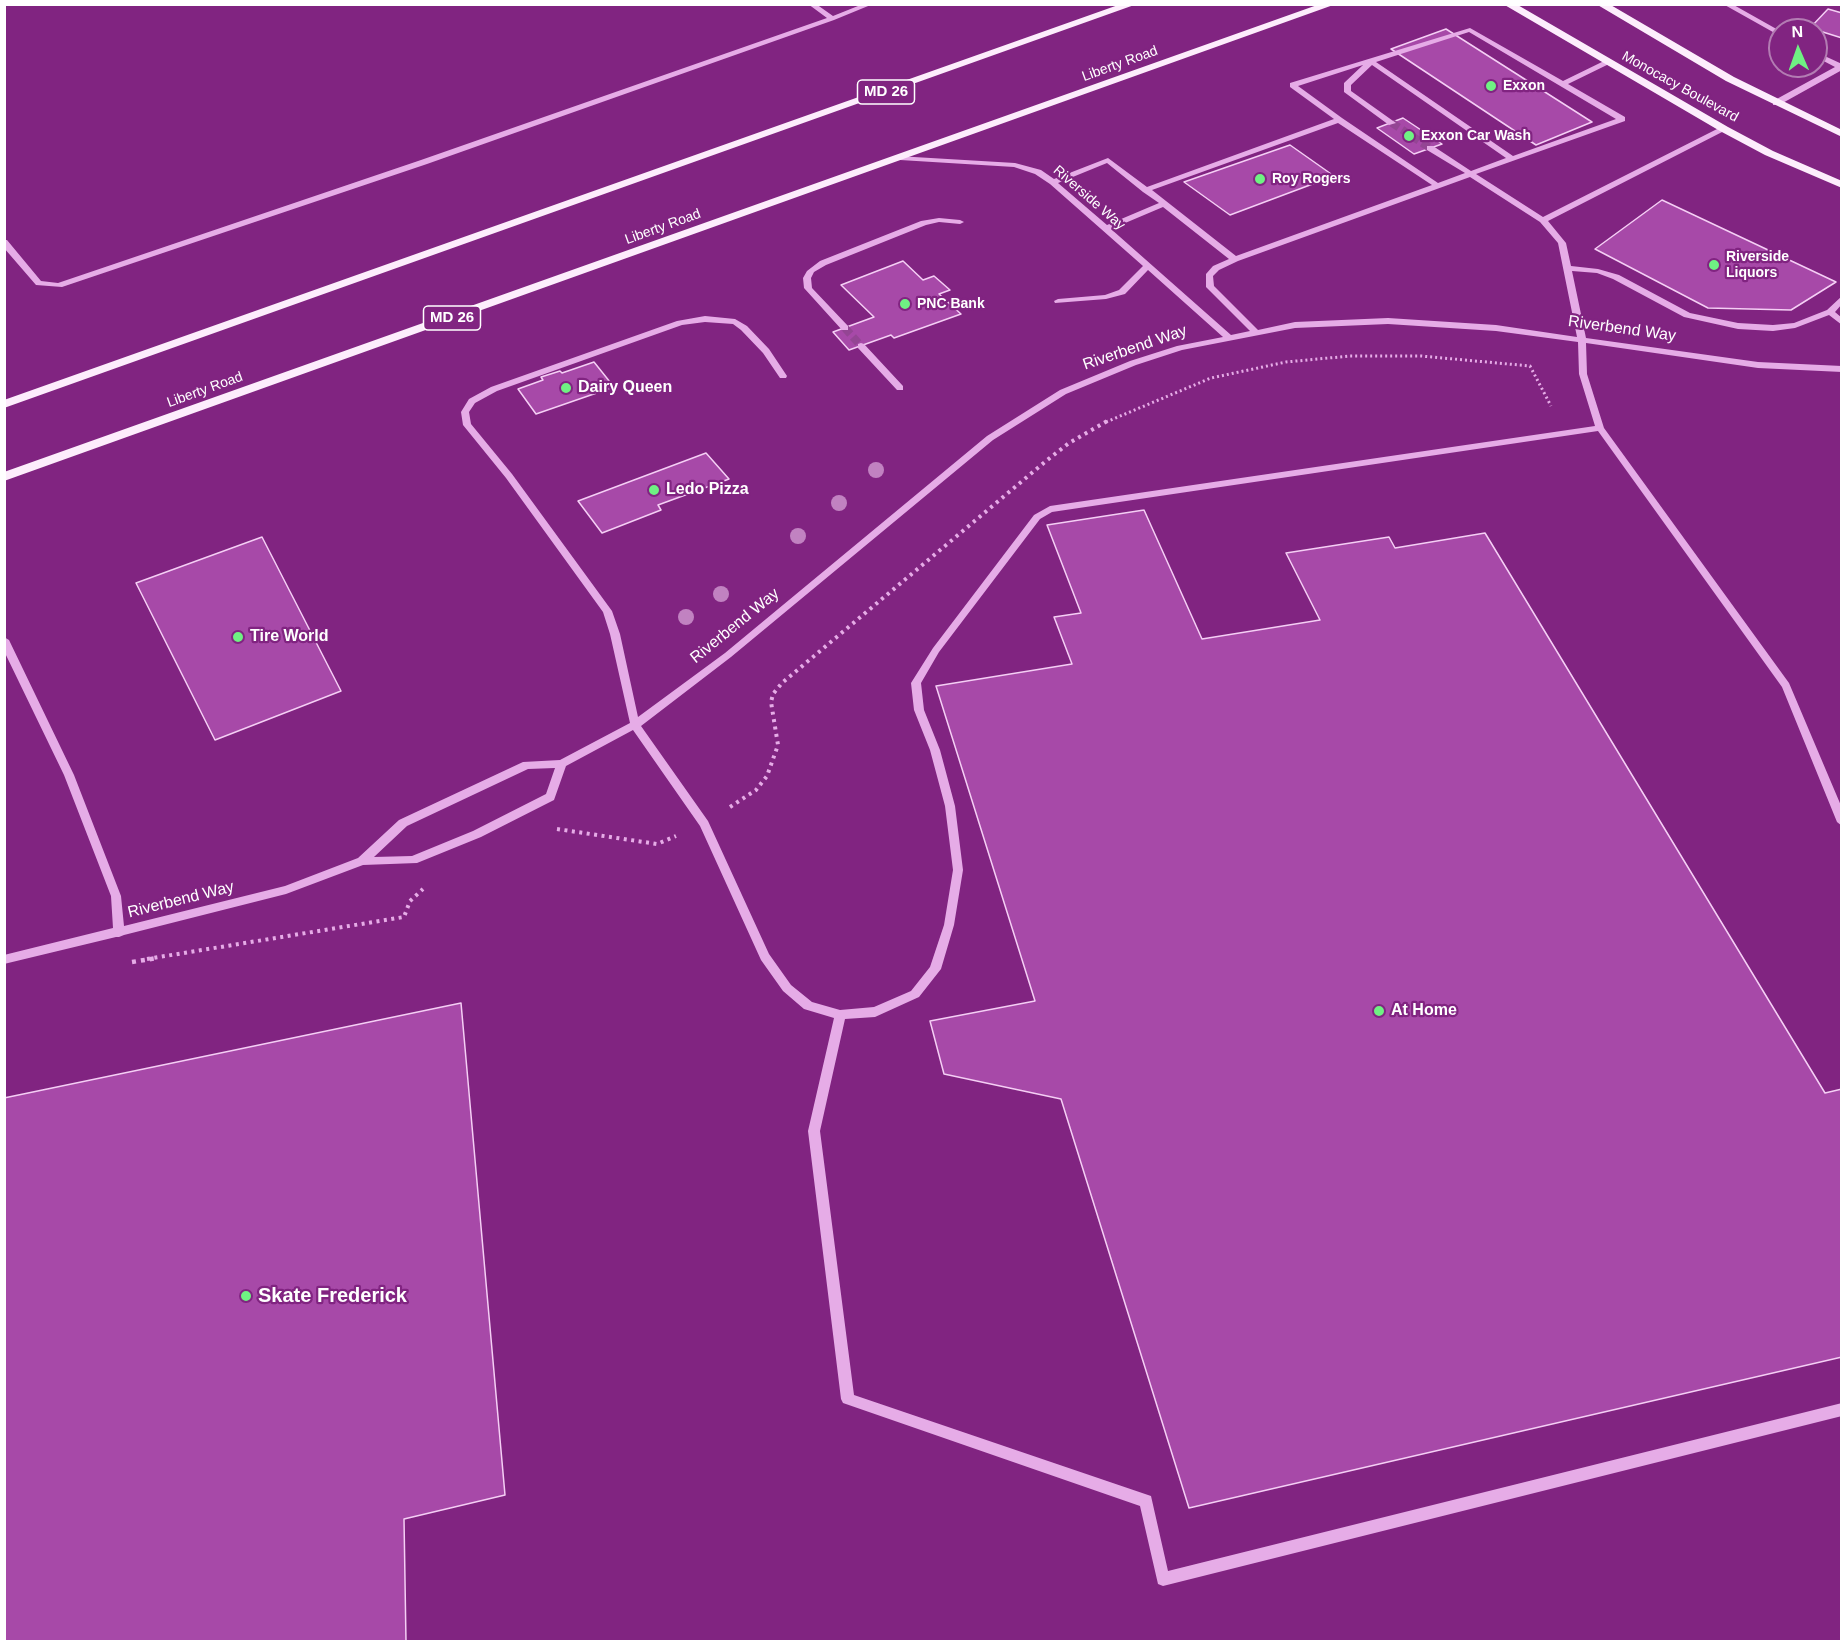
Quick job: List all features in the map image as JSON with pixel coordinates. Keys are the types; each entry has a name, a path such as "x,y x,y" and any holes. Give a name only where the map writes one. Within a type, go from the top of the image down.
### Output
{"main road":[{"name":"MD 26","path":"4,404 1132,4"},
{"name":"Liberty Road","path":"4,477 1331,4"},
{"name":"Monocacy Boulevard","path":"1508,4 1724,129 1769,153 1842,185"},
{"name":"Monocacy Boulevard","path":"1600,4 1776,103 1842,135"}],"street":[{"path":"811,4 832,19"},
{"path":"4,242 39,283 59,285 424,162 870,4"},
{"path":"1726,4 1768,27"},
{"path":"1255,332 1210,287 1209,276 1216,268 1235,259 1438,186 1622,119 1470,30 1293,85 1339,120 1438,186"},
{"path":"1372,62 1347,85 1348,92 1392,123"},
{"path":"1372,62 1512,159"},
{"path":"1563,84 1607,63"},
{"path":"1776,103 1841,67"},
{"path":"1146,190 1339,120"},
{"path":"1543,220 1724,129"},
{"path":"1431,148 1543,220 1562,243 1582,340 1583,374 1600,428 1786,686 1842,822"},
{"name":"Riverside Way","path":"900,158 1016,165 1038,172 1053,182 1228,337"},
{"path":"1053,182 1108,160 1235,259"},
{"path":"1105,229 1164,204"},
{"path":"845,328 808,288 807,278 811,271 924,223 939,220 960,222"},
{"path":"1058,301 1106,297 1122,292 1148,267"},
{"path":"1567,268 1599,271 1616,277 1688,315 1719,323 1773,328 1795,325 1830,312 1842,298"},
{"path":"1830,312 1842,323"},
{"path":"783,376 766,351 744,328 735,322 705,319 680,323 495,389 472,401 465,412 467,425 509,476 607,611 615,634 635,725 704,824 765,957 787,988 808,1006 840,1015 875,1012 915,994 935,969 949,925 958,870 950,806 934,750 919,710 916,683 936,650 1037,517 1050,509 1600,428"},
{"name":"Riverbend Way","path":"362,861 403,823 527,765 562,764 635,725 728,655 990,438 1063,392 1142,360 1228,337 1294,325 1406,321 1496,328 1758,365 1842,369"},
{"path":"861,346 900,388"},
{"path":"4,640 69,775 116,896 118,933"},
{"name":"Riverbend Way","path":"4,960 286,890 362,861 413,860 477,834 550,797 562,764"},
{"path":"840,1015 814,1131 848,1399 1146,1501 1163,1579 1842,1409"}],"path":[{"path":"547,829 657,844 704,824 756,790 767,776 778,745 771,702 773,694 782,683 1046,461 1089,431 1138,406 1211,378 1286,362 1350,356 1421,356 1530,366 1537,383 1567,433"},
{"path":"121,964 404,917 410,901 430,886"}],"building":[{"path":"1828,9 1842,13 1842,38 1828,34 1828,18 1819,18"},
{"name":"Exxon","path":"1446,29 1592,122 1536,145 1391,49"},
{"name":"Exxon Car Wash","path":"1403,118 1442,144 1414,154 1377,128"},
{"name":"Roy Rogers","path":"1290,145 1334,176 1230,215 1184,182"},
{"name":"Riverside Liquors","path":"1662,200 1836,282 1791,310 1708,308 1595,249"},
{"name":"PNC Bank","path":"903,261 923,280 934,276 950,290 939,294 961,314 894,338 891,335 849,350 833,332 874,317 841,285"},
{"name":"Dairy Queen","path":"594,362 614,387 536,414 518,389 543,380 541,377 560,371 562,373"},
{"name":"Ledo Pizza","path":"706,453 729,479 658,505 661,510 602,533 578,501"},
{"name":"At Home","path":"1144,510 1202,639 1320,620 1286,553 1389,537 1395,548 1485,533 1825,1093 1842,1089 1842,1357 1189,1508 1061,1099 944,1074 930,1021 1035,1001 936,686 1072,664 1054,617 1081,613 1047,525"},
{"name":"Tire World","path":"262,537 341,691 215,740 136,583"},
{"name":"Skate Frederick","path":"461,1003 505,1495 404,1519 406,1642 4,1642 4,1098"}],"tunnel":[{"path":"1392,123 1430,148"},
{"path":"845,328 861,346"}],"place":[{"name":"Exxon","path":"1491,86"},
{"name":"Exxon Car Wash","path":"1409,136"},
{"name":"Roy Rogers","path":"1260,179"},
{"name":"Riverside Liquors","path":"1714,265"},
{"name":"PNC Bank","path":"905,304"},
{"name":"Dairy Queen","path":"566,388"},
{"name":"Ledo Pizza","path":"654,490"},
{"name":"Tire World","path":"238,637"},
{"name":"At Home","path":"1379,1011"},
{"name":"Skate Frederick","path":"246,1296"}]}
